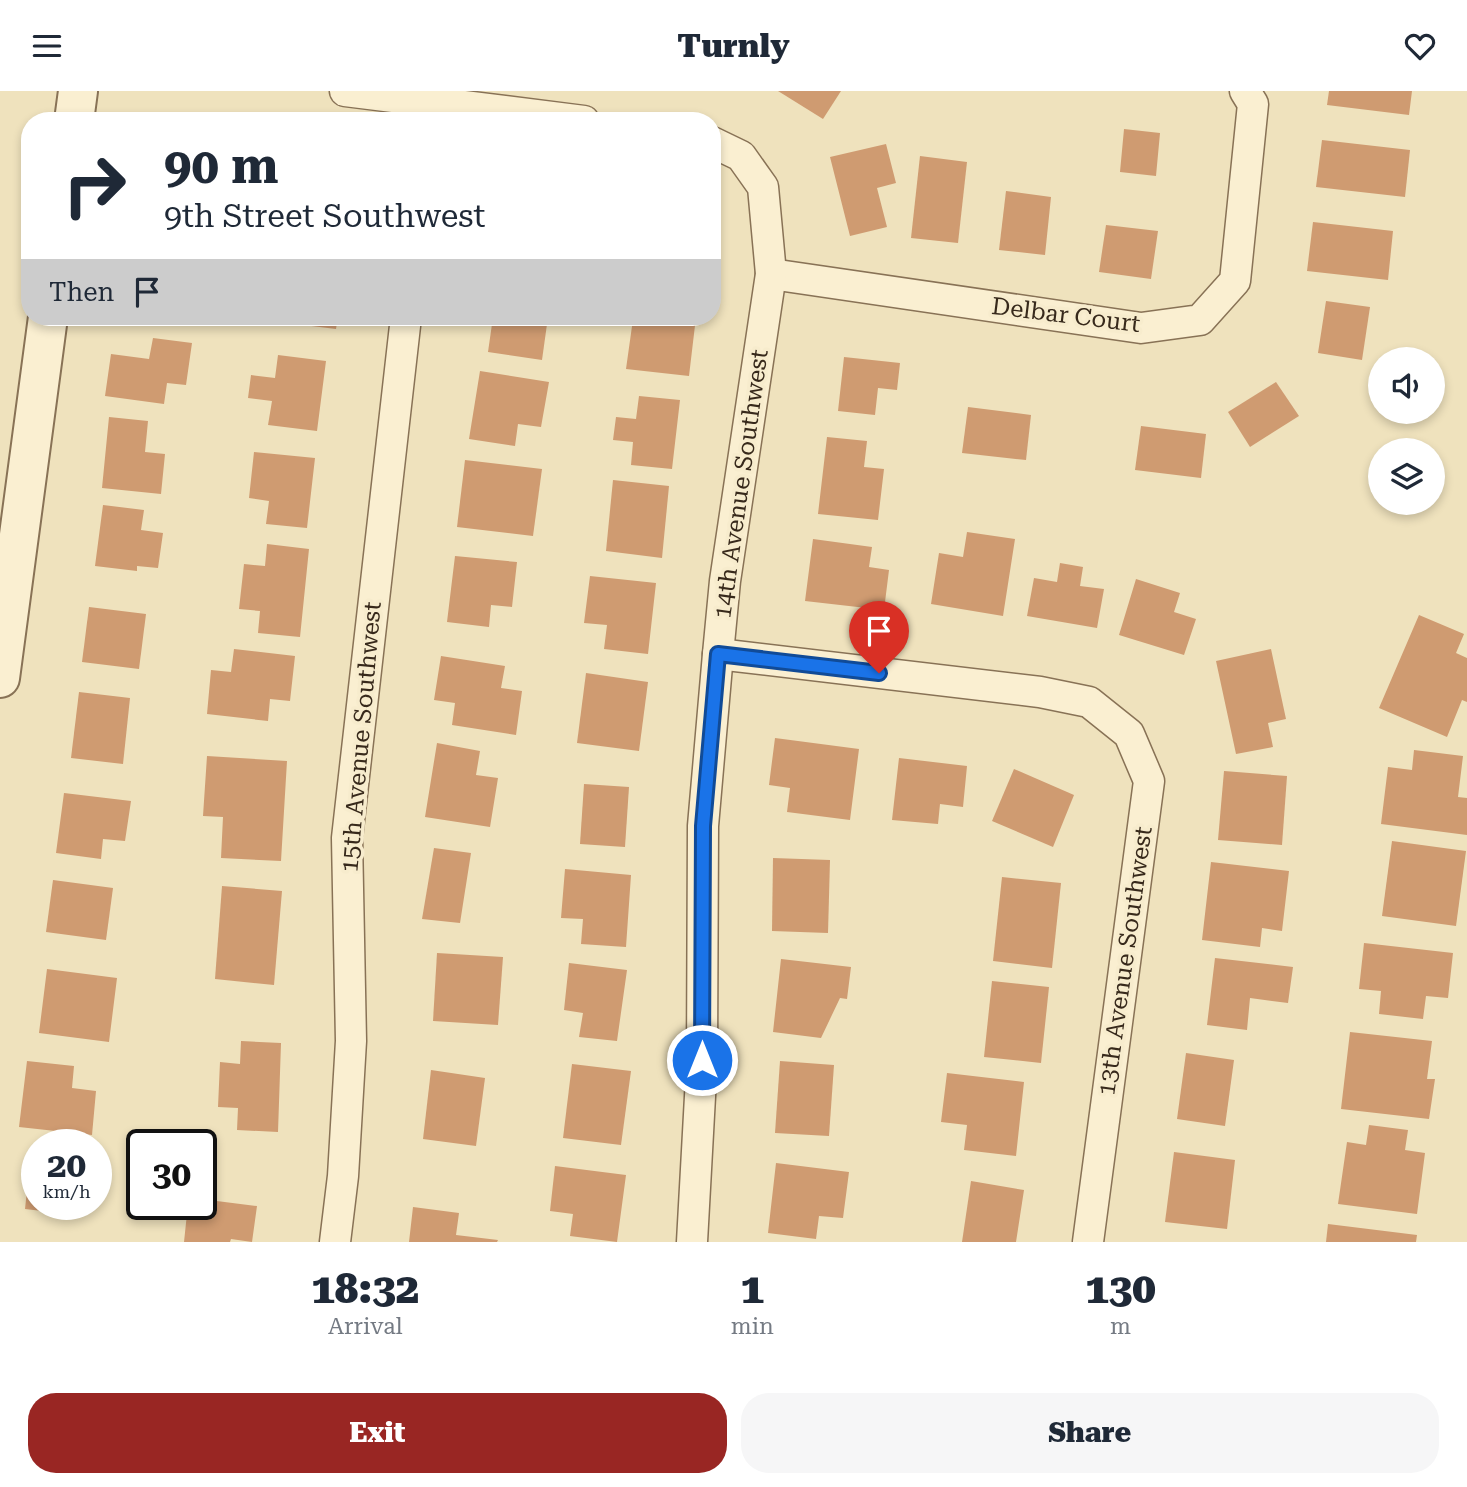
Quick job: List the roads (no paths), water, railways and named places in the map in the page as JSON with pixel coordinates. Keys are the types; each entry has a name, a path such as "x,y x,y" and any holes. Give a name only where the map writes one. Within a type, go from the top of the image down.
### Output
{"street":[{"path":"75,112 78,91"},
{"path":"345,91 430,111"},
{"name":"Delbar Court","path":"771,274 1141,328 1200,320 1235,281 1253,104 1245,91"},
{"name":"14th Avenue Southwest","path":"692,1242 702,1060 703,826 726,581 771,274 763,187 741,156 721,146"},
{"path":"0,678 5,599 47,326"},
{"name":"15th Avenue Southwest","path":"335,1242 343,1176 351,1041 348,838 405,326"},
{"name":"13th Avenue Southwest","path":"718,654 1040,692 1089,702 1129,734 1149,781 1088,1242"}]}
